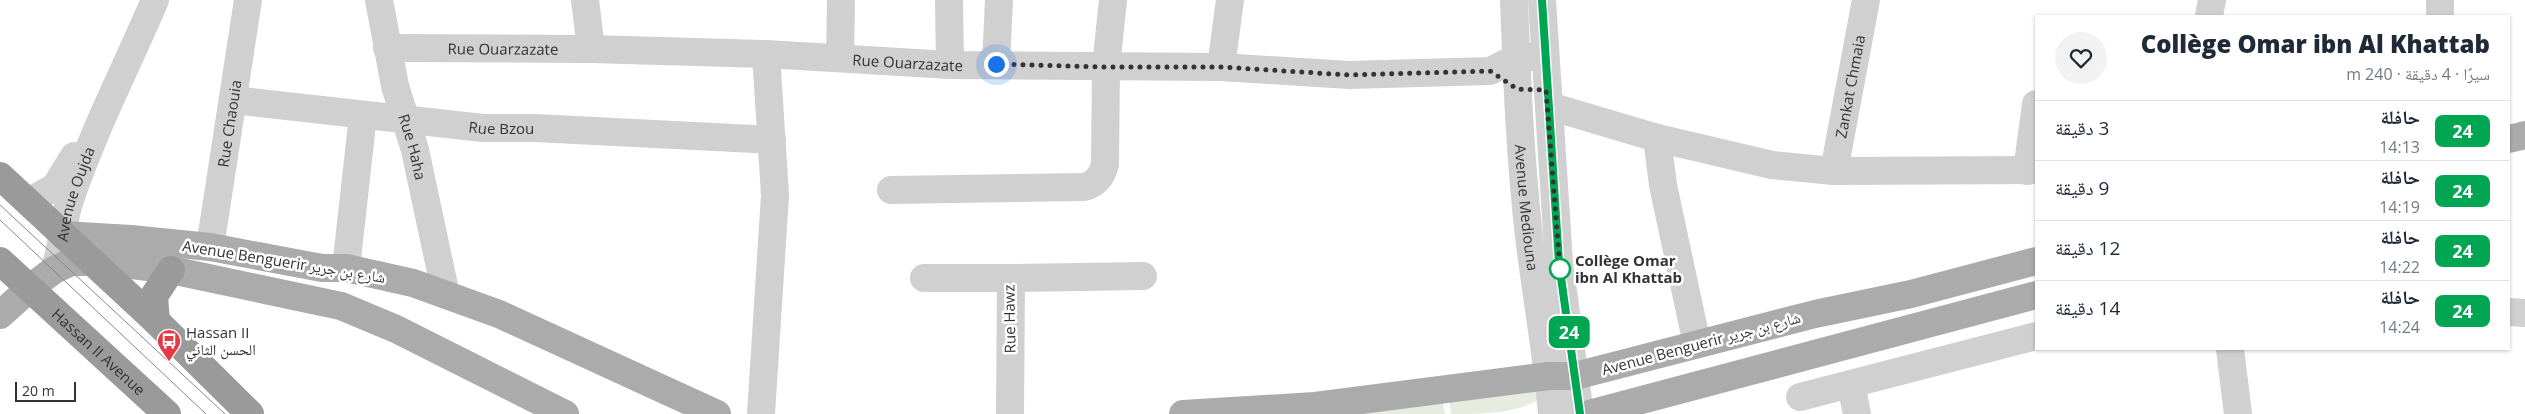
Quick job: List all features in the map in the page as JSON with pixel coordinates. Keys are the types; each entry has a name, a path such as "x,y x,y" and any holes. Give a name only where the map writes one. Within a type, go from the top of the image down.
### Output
{"highway":[{"path":"0,176 156,321 250,414"},
{"name":"Hassan II Avenue","path":"0,261 167,414"},
{"path":"156,321 154,296 171,270"}],"main road":[{"path":"2510,139 2525,135"},
{"name":"Avenue Benguerir شارع بن جرير","path":"62,235 123,238 210,247 322,268 346,268 413,283 499,314 717,414"},
{"name":"Avenue Benguerir شارع بن جرير","path":"0,315 30,288 54,270 71,262 89,260 171,270 342,306 396,329 565,414"},
{"name":"Avenue Benguerir شارع بن جرير","path":"1183,414 1315,406 1562,376 1815,314 1911,294 2035,261"},
{"path":"1589,414 1792,358 2035,295"}],"street":[{"name":"Avenue Oujda","path":"54,270 59,257 69,204 101,121 155,0"},
{"name":"Rue Chaouia","path":"210,247 248,0"},
{"name":"Rue Haha","path":"379,0 387,48 403,118 415,150 446,295"},
{"path":"585,0 591,49"},
{"path":"840,58 841,0"},
{"path":"949,0 950,65"},
{"path":"996,64 999,0"},
{"path":"890,190 1090,186 1103,173 1105,164 1106,67 1113,0"},
{"path":"1221,67 1230,0"},
{"name":"Avenue Mediouna","path":"1514,0 1517,89 1529,235 1562,376 1580,414"},
{"name":"Avenue Mediouna","path":"1542,0 1559,263 1562,376 1552,414"},
{"name":"Zankat Chmaia","path":"1834,171 1866,0"},
{"path":"2209,15 2212,0"},
{"path":"2440,0 2440,15"},
{"name":"Rue Ouarzazate","path":"387,48 591,49 766,54 950,65 1221,67 1349,75 1490,71 1516,58 1545,56"},
{"path":"761,414 775,195 766,54"},
{"path":"1490,71 1517,89 1657,138 1772,165 1834,171 2032,170 2035,120"},
{"name":"Rue Bzou","path":"233,100 483,128 535,128 772,140"},
{"path":"346,268 362,115"},
{"name":"Avenue Oujda","path":"28,202 55,187 74,156 101,121"},
{"path":"1657,138 1663,185 1697,344"},
{"path":"1011,278 1143,276"},
{"name":"Rue Hawz","path":"924,278 1011,278 1010,414"},
{"path":"2510,312 2525,313"},
{"path":"1792,358 1801,405 1851,384 2035,336"},
{"path":"2230,350 2238,414"},
{"path":"1851,384 1857,414"}],"shaded area":[{"path":"1532,386 1543,395 1525,406 1500,412 1451,414 1449,401"},
{"path":"1443,403 1445,414 1333,414"}],"tram line":[{"path":"0,205 225,414"},
{"path":"0,220 206,414"}],"bus line":[{"name":"24","path":"1542,0 1546,90 1549,106 1559,263 1580,414"}],"place":[{"name":"Collège Omar ibn Al Khattab","path":"1560,269"},
{"name":"Hassan II الحسن الثاني","path":"169,362"}],"route":[{"path":"996,64 1106,67 1221,67 1349,75 1490,71 1517,89 1546,90 1549,106 1560,269"}]}
